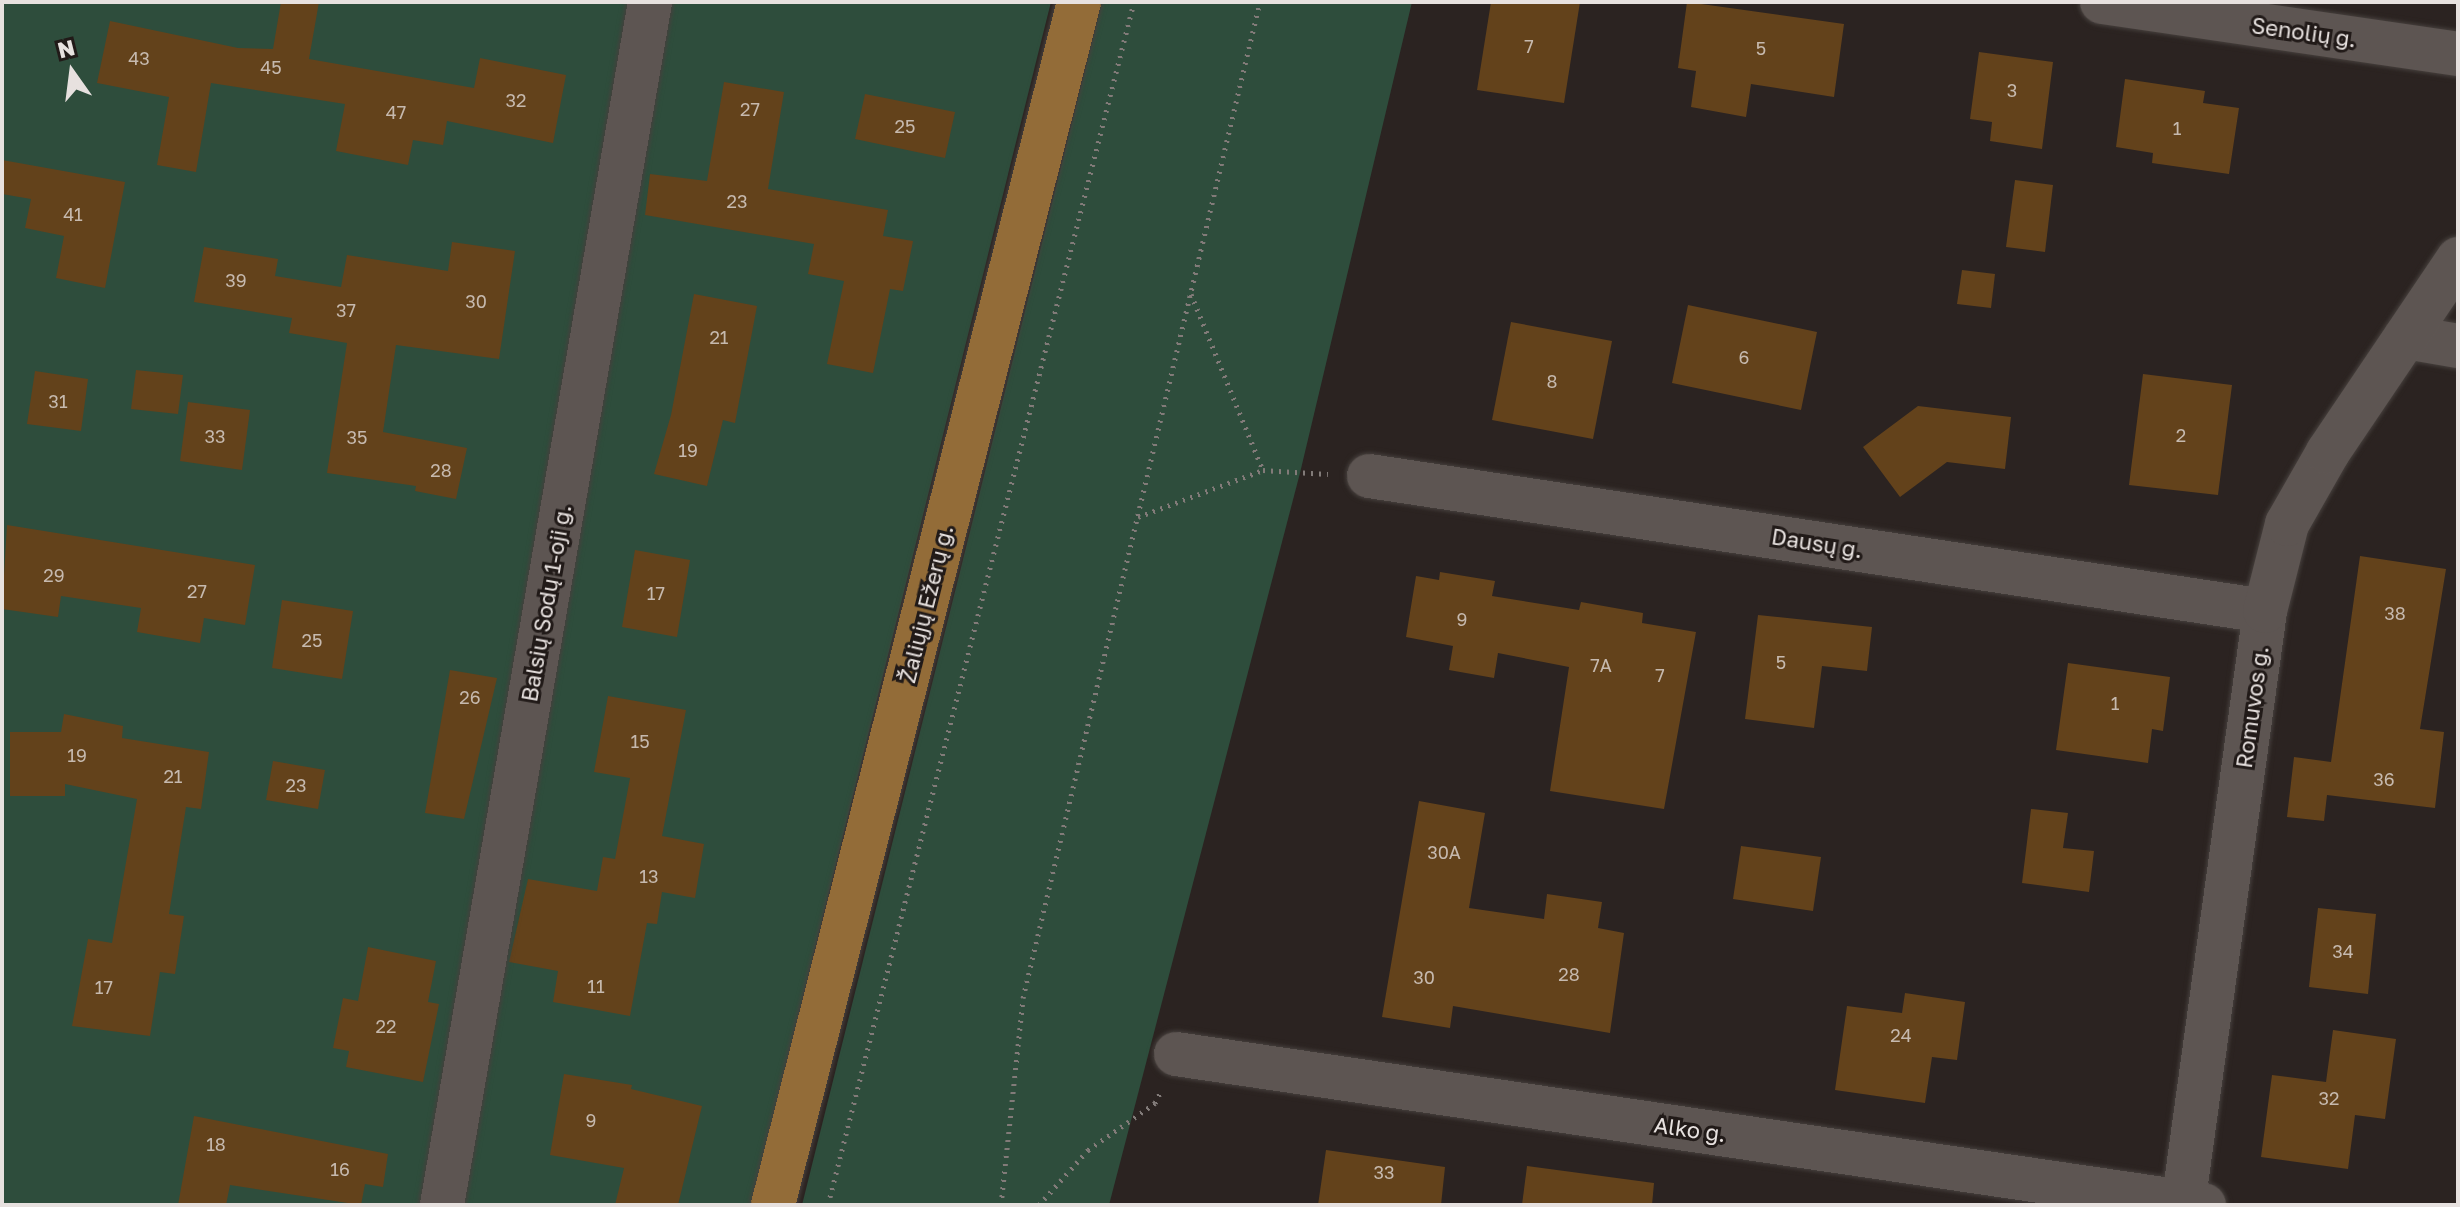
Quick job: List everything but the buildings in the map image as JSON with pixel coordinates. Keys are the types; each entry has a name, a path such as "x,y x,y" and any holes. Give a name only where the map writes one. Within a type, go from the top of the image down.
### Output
{"main road":[{"name":"Žaliųjų Ežerų g.","path":"773,1205 1079,2"}],"street":[{"name":"Balsių Sodų 1-oji g.","path":"442,1205 650,2"},
{"name":"Senolių g.","path":"2102,2 2458,54"},
{"name":"Romuvos g.","path":"2190,1204 2265,611 2287,524 2458,259"},
{"path":"2406,337 2458,346"},
{"name":"Dausų g.","path":"1369,476 2265,611"},
{"name":"Alko g.","path":"1176,1054 2190,1204"}],"path":[{"path":"828,1205 1134,2"},
{"path":"1001,1205 1023,998 1260,2"},
{"path":"1191,292 1263,470"},
{"path":"1137,517 1263,470 1369,476"},
{"path":"1039,1205 1088,1150 1155,1103 1176,1054"}],"green space":[{"path":"2,2 1051,2 751,1205 2,1205"},
{"path":"1102,2 1412,2 1300,473 1109,1205 802,1205"}]}
